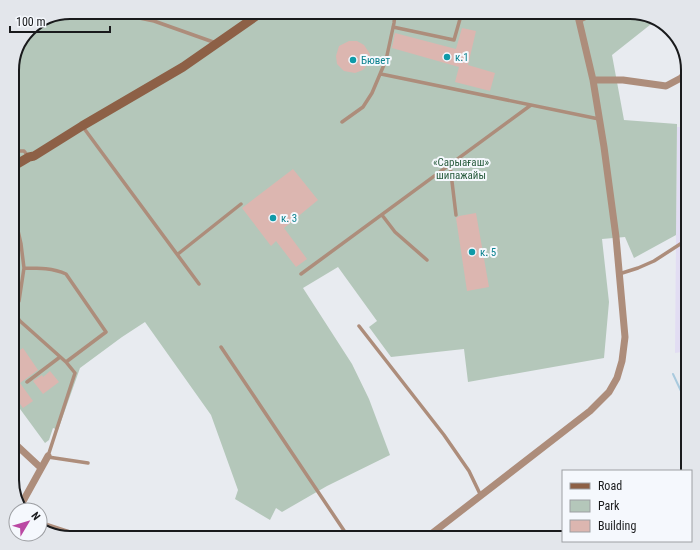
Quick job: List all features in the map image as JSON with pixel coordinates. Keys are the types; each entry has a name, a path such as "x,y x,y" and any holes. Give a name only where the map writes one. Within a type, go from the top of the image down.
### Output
{"main road":[{"path":"19,163 34,156 183,67 252,19"}],"street":[{"path":"435,531 590,411 610,392 617,378 622,361 625,337 616,237 593,80 580,21"},
{"path":"593,80 623,80 666,86 681,78"},
{"path":"19,448 41,468"},
{"path":"23,500 47,456"}],"lane":[{"path":"144,19 154,21 217,44"},
{"path":"342,122 363,107 372,93 386,60 395,19"},
{"path":"394,27 454,40 460,19"},
{"path":"580,21 584,19"},
{"path":"381,74 599,120"},
{"path":"301,274 531,105"},
{"path":"82,126 199,284"},
{"path":"19,151 24,151 29,157"},
{"path":"450,165 456,215"},
{"path":"178,254 241,204"},
{"path":"382,215 395,232 427,260"},
{"path":"19,235 24,268 19,301"},
{"path":"619,274 654,261 681,244"},
{"path":"24,268 41,268 59,271 66,274 106,332 66,362"},
{"path":"19,319 66,362 74,373 47,456 88,463"},
{"path":"359,326 444,435 469,471 481,496"},
{"path":"220,347 344,531"},
{"path":"27,382 60,357"}],"shaded area":[{"path":"677,127 681,127 681,352 675,353"}],"green space":[{"name":"«Сарыағаш» шипажайы","path":"70,19 630,19 640,20 651,24 612,55 624,120 677,124 676,235 634,258 625,237 602,239 609,302 604,358 468,382 464,349 391,357 369,327 377,321 338,267 303,288 352,364 369,399 390,455 327,486 282,512 276,508 270,520 235,499 238,490 211,415 145,322 80,368 58,430 53,428 49,440 45,443 19,408 19,67 23,51 28,42 34,34 42,28 60,20"}],"building":[{"name":"к.1","path":"462,28 476,31 468,65 495,73 490,91 455,82 459,67 392,48 395,33 456,49"},
{"name":"Бювет","path":"349,41 357,41 364,45 370,54 368,64 363,70 355,73 344,71 337,64 336,56 339,46"},
{"name":"к. 3","path":"293,169 318,200 284,228 307,259 296,267 276,241 271,246 242,208"},
{"name":"к. 5","path":"476,213 489,287 467,291 456,218 459,216"},
{"path":"23,348 38,370 20,383 33,401 23,408 19,403 19,351"},
{"path":"50,371 59,382 43,394 33,381 42,375 43,377"}],"waterway":[{"path":"673,374 681,391"}],"place":[{"name":"к.1","path":"447,57"},
{"name":"Бювет","path":"353,60"},
{"name":"к. 3","path":"273,218"},
{"name":"к. 5","path":"472,252"}]}
